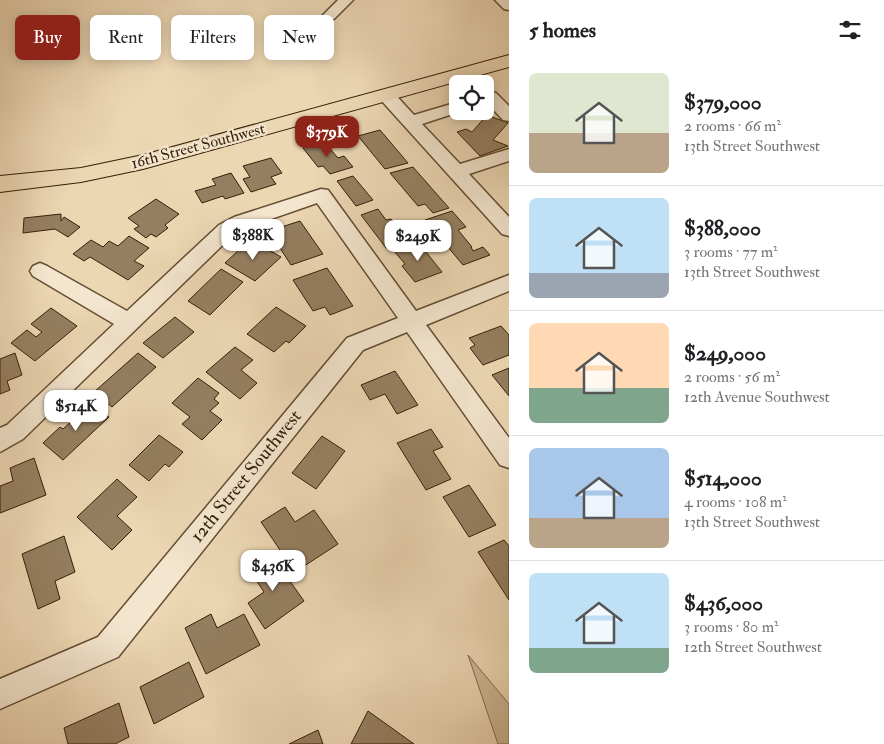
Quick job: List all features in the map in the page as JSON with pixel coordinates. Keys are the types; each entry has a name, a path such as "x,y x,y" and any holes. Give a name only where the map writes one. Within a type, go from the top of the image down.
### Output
{"main road":[{"name":"16th Street Southwest","path":"0,184 81,175 142,162 509,61"}],"street":[{"path":"330,15 346,0"},
{"path":"502,0 509,6"},
{"path":"494,96 509,92"},
{"path":"386,95 412,120 509,229"},
{"path":"494,104 509,116"},
{"path":"412,120 449,110"},
{"path":"457,171 509,155"},
{"path":"0,441 15,432 226,230 241,222 321,195 509,457"},
{"path":"40,270 130,323"},
{"name":"12th Street Southwest","path":"0,694 108,647 355,344 509,283"}],"shaded area":[{"path":"468,655 509,704 509,744 498,744"}],"building":[{"path":"494,118 508,123 493,140 508,146 480,156 457,132 466,129 472,132 483,120 494,120"},
{"path":"380,130 408,163 385,169 358,136"},
{"path":"324,142 338,158 344,156 353,167 330,174 323,166 318,167 303,148"},
{"path":"271,158 282,173 271,177 276,184 251,192 243,179 250,177 243,166"},
{"path":"413,167 449,208 433,213 425,204 418,206 390,173"},
{"path":"231,173 244,193 225,199 223,196 202,203 195,191 216,185 212,179"},
{"path":"353,176 373,200 356,206 337,181"},
{"path":"156,199 179,214 165,225 168,228 156,237 151,234 146,238 134,229 139,226 128,218"},
{"path":"378,209 386,220 391,219 408,240 386,248 361,215"},
{"path":"452,211 466,227 458,230 472,247 473,251 483,247 490,255 463,265 425,220"},
{"path":"61,214 61,221 64,217 80,227 68,237 55,229 23,233 24,218"},
{"path":"300,221 323,254 291,265 269,231"},
{"path":"129,236 149,248 134,261 144,266 128,280 90,257 84,261 73,254 91,240 103,247 109,241 118,246"},
{"path":"418,242 442,272 415,282 402,266 405,264 394,251"},
{"path":"257,243 281,257 255,281 225,263 241,248 248,252"},
{"path":"327,268 353,306 330,315 325,307 313,311 293,280"},
{"path":"221,269 243,282 210,315 188,301"},
{"path":"276,307 306,326 289,343 286,341 274,352 247,334"},
{"path":"51,308 77,326 35,361 11,343 27,330 36,337 42,332 31,324"},
{"path":"175,317 194,332 163,358 143,343"},
{"path":"501,326 509,335 509,355 483,365 470,348 475,345 469,338"},
{"path":"235,347 253,360 241,370 257,383 240,399 206,372"},
{"path":"15,353 22,375 7,381 10,390 0,394 0,359"},
{"path":"138,353 156,367 112,407 94,392"},
{"path":"509,368 509,396 492,375"},
{"path":"395,371 418,405 397,414 385,394 370,400 361,385"},
{"path":"198,378 219,393 214,399 219,403 210,411 222,420 202,440 182,424 190,417 172,403"},
{"path":"91,404 109,417 63,460 43,443 60,427 63,429"},
{"path":"431,429 443,447 433,451 451,479 426,490 397,443"},
{"path":"159,435 183,452 169,467 165,464 149,481 129,465"},
{"path":"322,436 345,451 316,489 292,473"},
{"path":"34,458 46,495 0,513 0,486 13,481 10,468"},
{"path":"117,479 137,497 117,516 132,530 112,550 77,517"},
{"path":"469,485 496,525 469,537 443,497"},
{"path":"285,507 295,522 314,510 338,544 295,572 261,522"},
{"path":"64,536 75,572 55,581 60,599 38,609 22,554"},
{"path":"504,540 509,546 509,600 478,552"},
{"path":"270,553 304,601 265,629 248,603 264,592 248,568"},
{"path":"211,614 217,628 244,614 260,645 206,674 185,628"},
{"path":"189,662 204,697 154,724 140,687"},
{"path":"119,703 129,737 115,744 68,744 64,728"},
{"path":"368,711 414,744 351,744"},
{"path":"318,730 323,744 289,744"}]}
